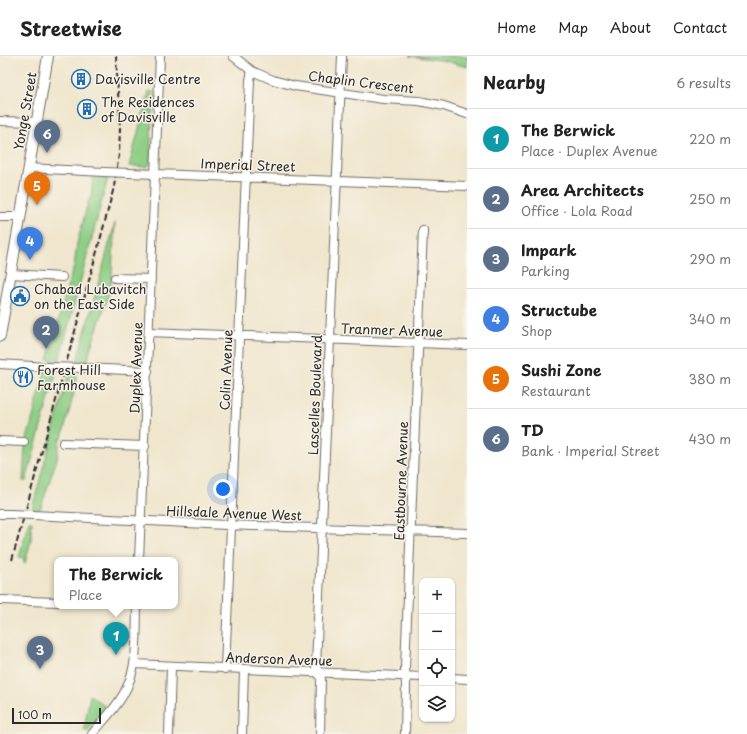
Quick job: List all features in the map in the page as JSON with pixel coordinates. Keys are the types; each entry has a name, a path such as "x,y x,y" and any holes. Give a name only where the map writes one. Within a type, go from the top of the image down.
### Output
{"main road":[{"name":"Yonge Street","path":"0,336 3,300 11,274 48,56"}],"street":[{"name":"Duplex Avenue","path":"139,557 142,520 160,56"},
{"name":"Chaplin Crescent","path":"233,56 252,71 273,80 295,86 383,99 419,101 444,106 467,114"},
{"name":"Lascelles Boulevard","path":"320,734 321,679 316,666 342,56"},
{"name":"Colin Avenue","path":"226,669 245,177 250,80 252,71"},
{"path":"0,121 36,122"},
{"name":"Imperial Street","path":"28,168 467,186"},
{"path":"0,217 20,217"},
{"name":"Eastbourne Avenue","path":"405,734 405,668 423,230"},
{"path":"11,274 62,276"},
{"path":"115,278 151,279"},
{"name":"Tranmer Avenue","path":"149,332 467,345"},
{"path":"0,364 148,371"},
{"path":"0,440 24,442"},
{"path":"63,443 145,446"},
{"name":"Hillsdale Avenue West","path":"0,514 232,525 467,533"},
{"path":"0,600 54,602"},
{"path":"92,734 124,694 134,664 137,609"},
{"name":"Anderson Avenue","path":"134,664 419,677"},
{"path":"169,734 171,666"},
{"path":"242,734 244,670"},
{"path":"455,678 467,679"}],"green space":[{"path":"409,56 467,56 467,67 446,61"},
{"path":"149,91 153,92 150,164 147,167 129,166"},
{"path":"93,177 108,178 59,361 48,360 74,267 77,243 89,199 91,199"},
{"path":"115,223 111,288 90,350 88,362 77,361"},
{"path":"45,372 56,373 26,481 23,481 25,447"},
{"path":"69,373 77,373 75,389 62,438 60,438 57,459 40,510 32,509"},
{"path":"29,521 32,521 31,541 25,563 23,562 24,558 19,557"},
{"path":"90,695 107,708 87,732 84,729"}],"railway":[{"path":"12,560 114,187 119,154 120,128 116,56"}],"place":[{"name":"Davisville Centre","path":"81,79"},
{"name":"The Residences of Davisville","path":"87,109"},
{"name":"TD","path":"47,153"},
{"name":"Sushi Zone","path":"37,205"},
{"name":"Structube","path":"30,260"},
{"name":"Chabad Lubavitch on the East Side","path":"20,296"},
{"name":"Area Architects","path":"46,349"},
{"name":"Forest Hill Farmhouse","path":"23,377"},
{"name":"The Berwick","path":"116,655"},
{"name":"Impark","path":"40,669"}]}
